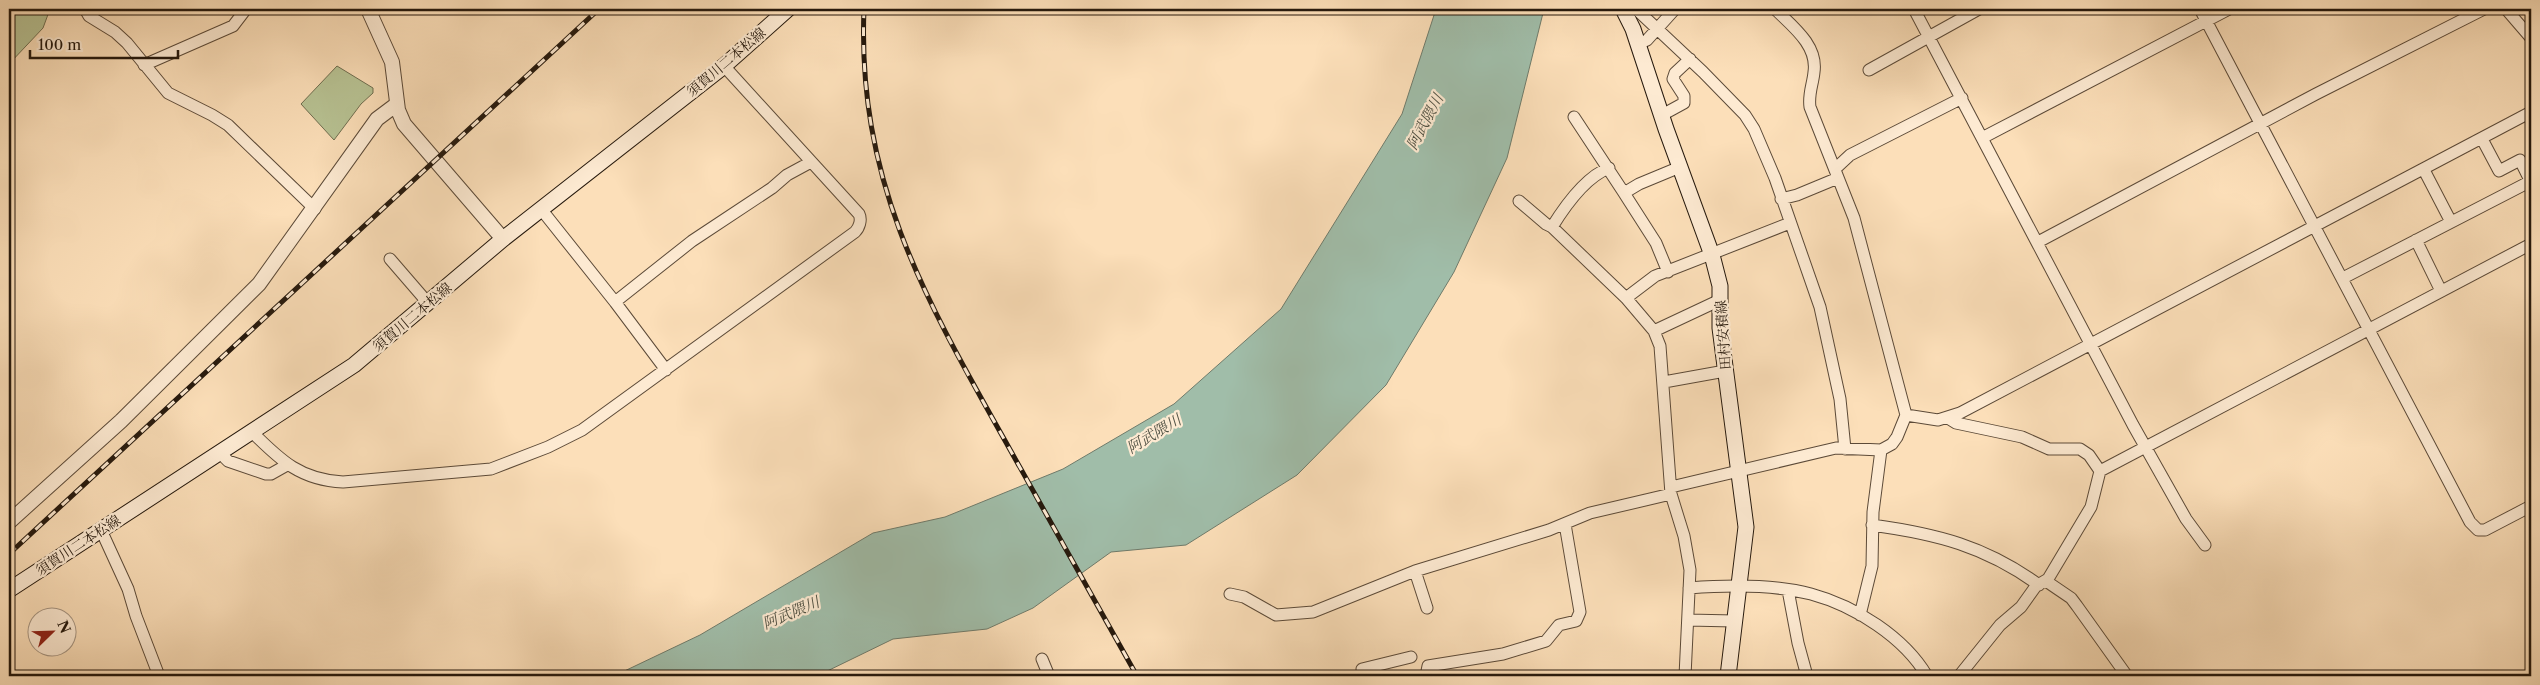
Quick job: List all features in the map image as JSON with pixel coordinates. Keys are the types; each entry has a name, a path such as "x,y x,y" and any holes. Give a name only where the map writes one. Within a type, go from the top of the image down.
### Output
{"main road":[{"name":"須賀川二本松線","path":"9,590 354,366 503,239 724,66 788,9"},
{"name":"田村安積線","path":"1623,9 1630,19 1718,277 1720,328 1746,527 1737,587 1728,676"}],"street":[{"path":"85,9 89,16 115,32 127,43 168,93 228,125 315,209"},
{"path":"144,65 233,26 246,9"},
{"path":"368,9 392,62 400,117 409,131 503,239"},
{"path":"1636,9 1690,59 1750,122 1767,158 1823,318 1840,399 1845,449"},
{"path":"1638,44 1647,40 1675,9"},
{"path":"1230,594 1244,597 1276,615 1304,613 1346,600 1415,571 1565,524 1590,513 1738,469 1836,448 1881,450 1892,444 1906,415 1858,233 1810,107 1809,99 1815,66 1810,47 1775,9"},
{"path":"1914,9 2146,446 2186,519 2204,545"},
{"path":"1869,70 1979,9"},
{"path":"2200,9 2474,526 2478,530 2485,530 2531,506"},
{"path":"1982,138 2229,9"},
{"path":"2038,242 2260,124 2484,9"},
{"path":"2506,9 2531,38"},
{"path":"1662,116 1684,103 1684,96 1673,79 1675,73 1690,59"},
{"path":"252,432 287,464 315,478 343,482 491,469 531,456 582,430 858,229 859,214 724,66"},
{"path":"1782,199 1797,195 1836,174 1850,155 1962,98"},
{"path":"9,522 121,421 259,284 315,209 377,119 397,104"},
{"path":"1906,415 1938,420 1948,418 2092,345 2531,112"},
{"path":"1574,117 1609,168 1656,243 1668,272"},
{"path":"2343,278 2531,181 2520,160 2499,171 2482,139"},
{"path":"615,302 692,241 772,188 787,175 811,162"},
{"path":"1624,193 1639,184 1680,167"},
{"path":"1552,227 1589,181 1598,173 1609,168"},
{"path":"2424,170 2451,222"},
{"path":"1520,201 1552,227 1626,298 1654,331 1660,346 1671,490 1688,556 1689,588 1685,676"},
{"path":"541,209 666,370"},
{"path":"1626,298 1655,276 1790,224"},
{"path":"2416,240 2441,291"},
{"path":"2100,471 2531,244"},
{"path":"390,259 428,303"},
{"path":"1654,331 1720,300"},
{"path":"1664,382 1725,371"},
{"path":"1948,418 1956,423 2022,437 2049,449 2080,449 2089,455 2100,471 2096,494 2090,507 2042,583 2000,625 1960,676"},
{"path":"1860,615 1872,566 1872,525 1881,450"},
{"path":"220,453 228,461 266,474 274,472 287,464"},
{"path":"1426,676 1425,671 1428,666 1503,654 1546,641 1559,625 1576,621 1580,612 1565,524"},
{"path":"1872,525 1922,532 1966,545 2002,561 2071,598 2127,676"},
{"path":"101,530 128,589 136,616 159,676"},
{"path":"1415,571 1427,608"},
{"path":"1689,588 1737,587 1788,590 1824,598 1860,615 1899,641 1911,652 1927,676"},
{"path":"1788,590 1796,635 1807,676"},
{"path":"1688,620 1734,621"},
{"path":"1362,669 1411,657"},
{"path":"1042,658 1049,676"}],"shaded area":[{"path":"9,9 50,9 43,28 9,64"},
{"path":"337,66 373,88 373,93 361,104 334,140 301,104"}],"water":[{"name":"阿武隈川","path":"1436,9 1544,9 1507,158 1454,272 1386,385 1297,475 1186,545 1111,552 1033,608 987,629 893,639 817,676 614,676 700,635 873,533 945,517 1063,469 1174,404 1281,309 1402,114"}],"railway":[{"path":"9,554 599,9"},
{"path":"864,9 865,72 872,130 885,185 903,238 950,341 1137,676"}]}
